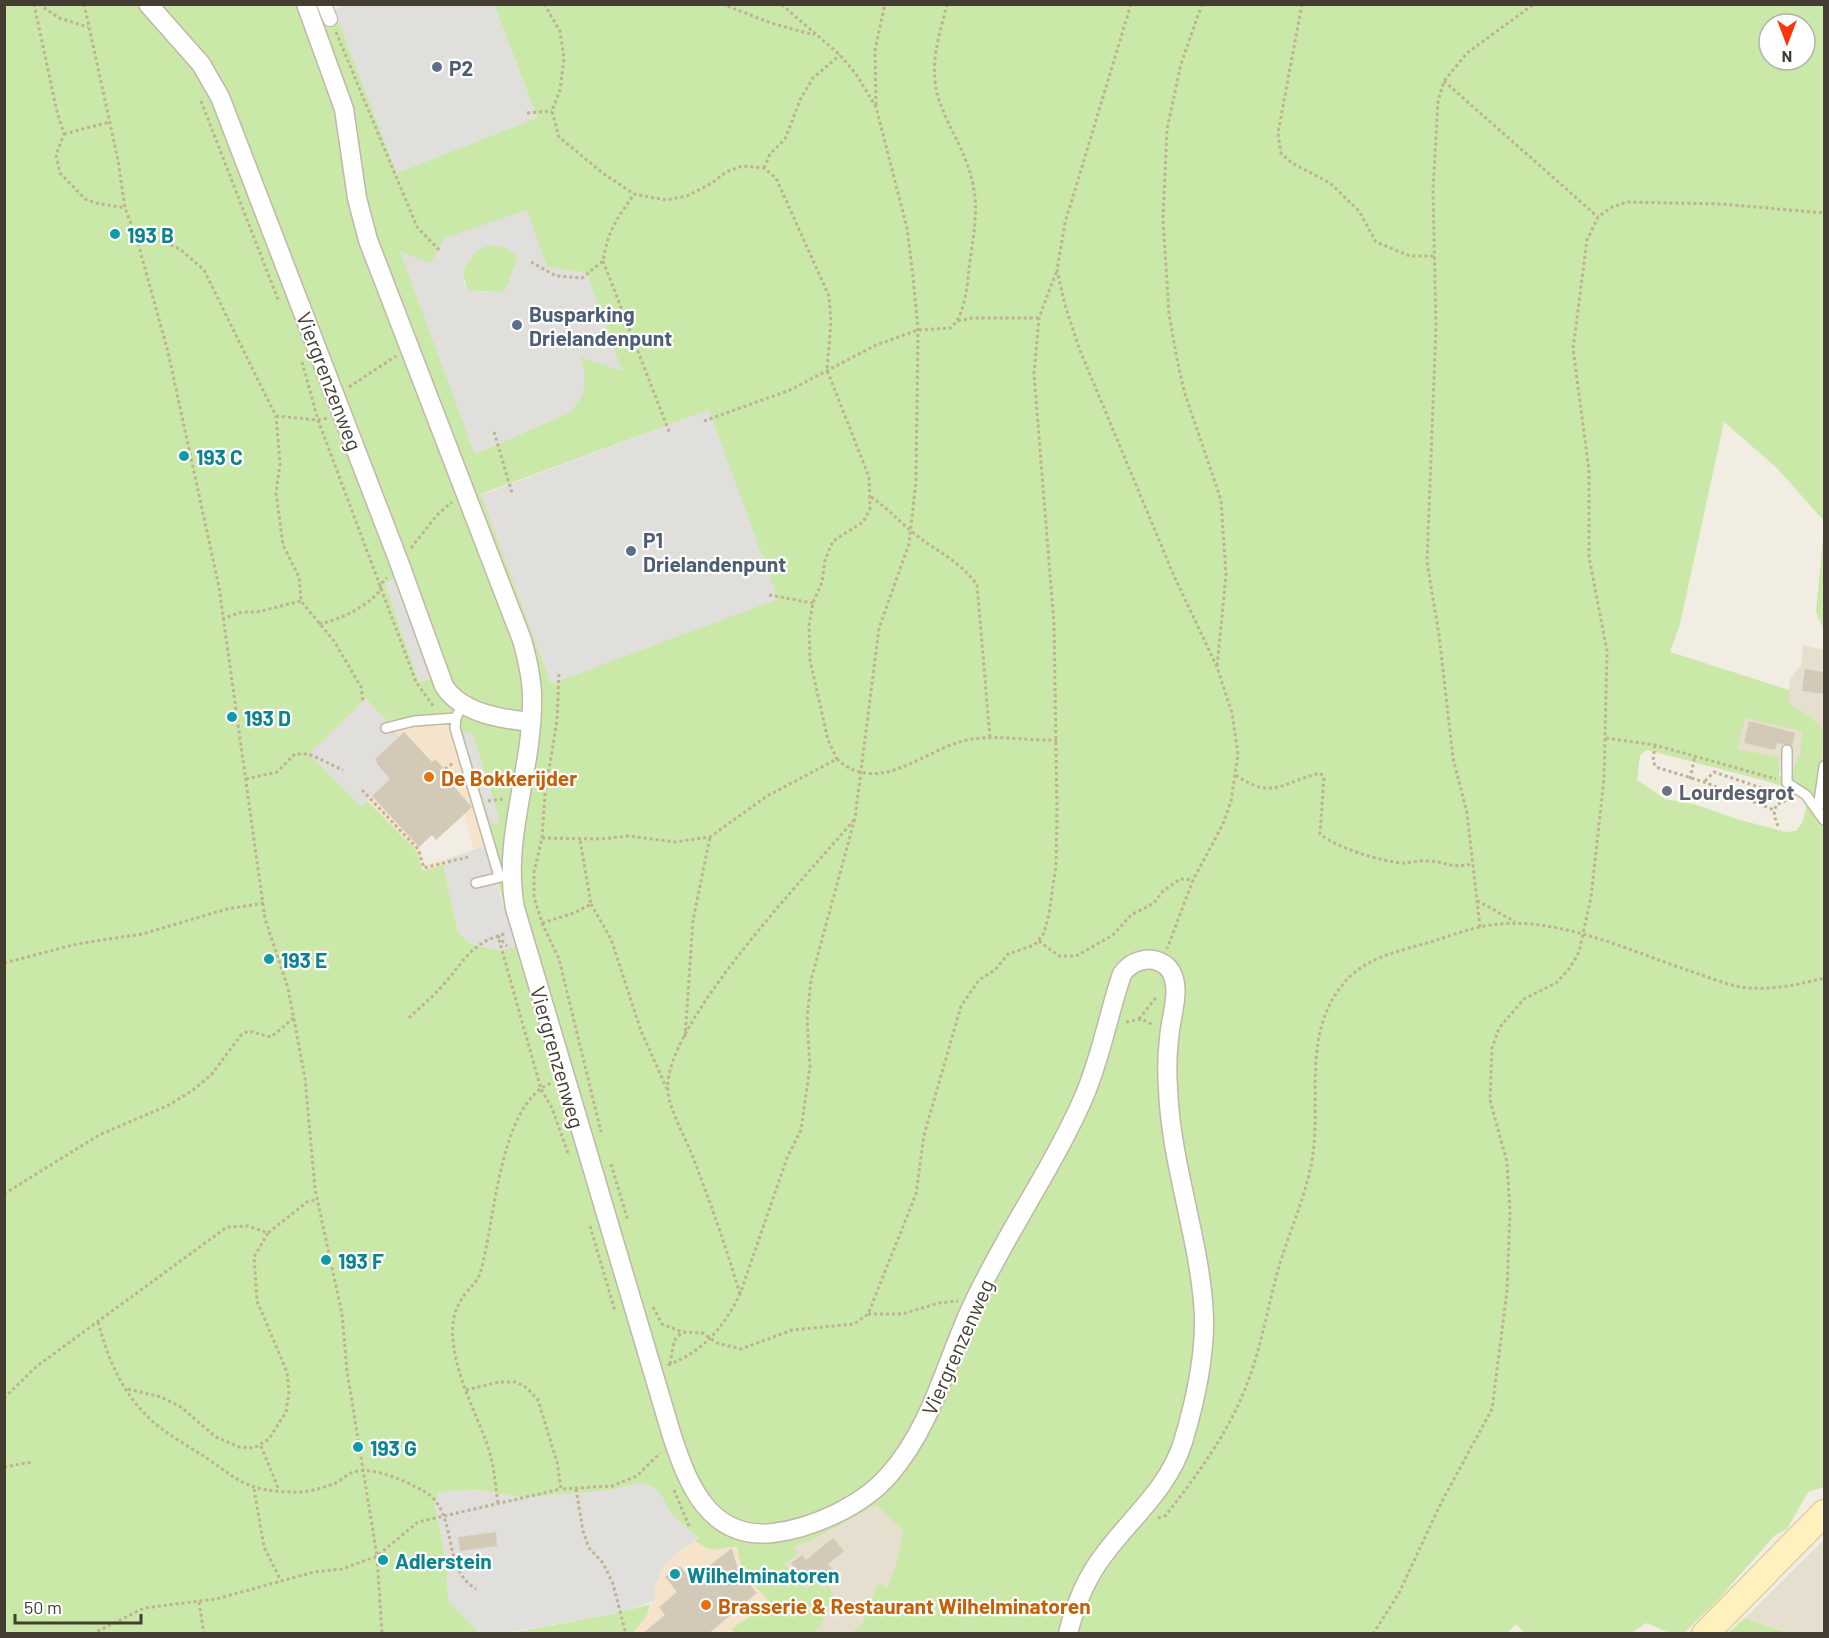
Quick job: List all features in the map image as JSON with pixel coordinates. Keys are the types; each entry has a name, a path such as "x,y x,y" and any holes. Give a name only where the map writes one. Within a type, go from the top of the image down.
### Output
{"main road":[{"path":"1705,1634 1824,1513"}],"street":[{"name":"Viergrenzenweg","path":"148,4 201,64 220,97 401,567 441,681 460,711 531,722"},
{"name":"Viergrenzenweg","path":"306,4 346,116 360,214 522,640 531,684 531,722 513,846 506,876 626,1289 684,1472 698,1498 711,1513 734,1527 758,1533 793,1529 837,1512 873,1490 900,1462 932,1407 972,1305 1041,1184 1083,1099 1101,1053 1122,974 1129,965 1143,960 1162,963"},
{"path":"324,4 330,19"},
{"path":"1068,1634 1083,1591 1099,1560 1169,1476 1183,1444 1201,1364 1204,1337 1202,1297 1176,1159 1168,1102 1168,1047 1175,982 1172,973 1162,963"}],"lane":[{"path":"386,728 438,718 460,711"},
{"path":"460,711 455,728 506,876 476,883"},
{"path":"1787,750 1787,783 1806,795 1824,820"},
{"path":"1818,809 1824,766"}],"path":[{"path":"34,4 64,134 56,155 60,173 86,199 124,208"},
{"path":"39,4 59,18 88,27"},
{"path":"84,4 109,122 124,208 136,236 168,352 219,587 269,935 288,988 295,1017 305,1078 310,1145 318,1199 342,1314 347,1371 358,1427 377,1556 382,1634"},
{"path":"544,4 560,31 564,58 560,90 552,111 559,137 634,194 666,200 687,196 712,183 726,172 742,166 764,168 776,178 829,296 831,322 826,370 868,477 870,496 870,509 863,522 833,541 813,603 809,625 810,660 828,740 837,759 846,767 861,773 876,775 893,771 958,742 990,738 1057,740"},
{"path":"722,4 771,23 816,36"},
{"path":"781,4 840,55 856,74 876,107"},
{"path":"682,1332 674,1341 670,1364 691,1355 712,1338 740,1294 783,1168 801,1130 810,1066 807,1020 811,980 855,818 879,628 912,532 916,481 918,330 907,228 876,107 875,50 885,4"},
{"path":"704,421 790,390 876,345 918,330 951,328 958,321 967,290 977,219 977,203 967,162 940,102 935,83 936,51 947,4"},
{"path":"649,1299 662,1324 682,1332 695,1331 725,1346 746,1349 781,1332 854,1324 868,1314 916,1194 924,1135 961,1006 979,980 995,970 1008,954 1034,945 1044,933 1056,865 1057,740 1054,624 1034,374 1039,318 1057,270 1065,223 1131,4"},
{"path":"1202,4 1181,64 1167,129 1162,219 1169,314 1177,359 1184,392 1221,500 1226,575 1217,667"},
{"path":"1302,4 1278,133 1281,153 1292,163 1330,183 1359,211 1376,242 1410,256 1435,256"},
{"path":"1480,927 1467,813 1453,758 1439,635 1427,562 1436,327 1433,191 1438,101 1444,81 1467,53 1534,4"},
{"path":"330,19 417,227 441,252"},
{"path":"764,168 770,154 785,139 801,98 813,78 840,55"},
{"path":"1444,81 1598,217"},
{"path":"200,99 282,310"},
{"path":"527,113 552,111"},
{"path":"64,134 109,122"},
{"path":"634,194 614,221 606,240 603,261 670,434"},
{"path":"1373,1634 1400,1593 1441,1503 1492,1409 1508,1291 1510,1212 1507,1162 1490,1100 1492,1048 1499,1028 1524,999 1556,983 1570,968 1583,936 1601,815 1606,738 1607,651 1589,557 1590,470 1573,349 1587,240 1598,217 1618,204 1640,201 1712,203 1824,213"},
{"path":"136,236 164,242 180,249 204,270 276,416 280,464 276,494 283,545 299,577 301,600 343,655 361,687 363,701"},
{"path":"531,262 556,276 582,278 603,261"},
{"path":"1057,270 1065,305 1079,348 1174,576 1217,667 1232,713 1238,754 1236,775 1223,824 1193,880 1162,963"},
{"path":"958,321 972,318 1039,318"},
{"path":"335,395 386,364 409,345"},
{"path":"298,351 318,420 416,682 431,700 438,718"},
{"path":"276,416 318,420 343,415"},
{"path":"494,432 512,493"},
{"path":"319,624 339,619 378,594 383,580 401,567 437,515 465,491"},
{"path":"870,496 888,508 912,532 967,571 977,585 990,738"},
{"path":"769,595 813,603"},
{"path":"222,619 301,600"},
{"path":"559,674 556,720 544,794 542,838 535,866 534,897 542,923 558,959 602,1136"},
{"path":"1606,738 1655,745 1776,779"},
{"path":"1655,745 1653,761 1656,767 1704,782 1774,810"},
{"path":"246,779 277,772 295,753 309,754 343,770"},
{"path":"1690,779 1695,756"},
{"path":"542,838 601,839 629,836 675,842 710,837 767,796 837,759"},
{"path":"445,769 451,764"},
{"path":"1704,782 1714,772 1762,788 1764,791 1759,804"},
{"path":"1236,775 1253,786 1272,790 1320,773 1324,777 1320,834 1325,837 1345,847 1401,863 1426,861 1458,867 1472,864"},
{"path":"362,790 418,849 424,868 453,858 468,857"},
{"path":"1778,826 1774,810 1776,805 1788,800"},
{"path":"668,1090 674,1058 711,991 739,954 855,818"},
{"path":"685,1039 693,920 710,837"},
{"path":"1038,941 1059,956 1076,956 1113,935 1131,915 1154,903 1163,891 1180,879 1193,880"},
{"path":"1477,901 1492,907 1498,914 1515,922"},
{"path":"4,963 77,944 142,934 227,909 264,903"},
{"path":"591,904 611,939 641,1031 668,1090 725,1245 740,1294"},
{"path":"1153,1518 1165,1516 1218,1445 1236,1410 1254,1366 1280,1264 1309,1177 1315,1143 1317,1042 1322,1019 1340,987 1365,964 1480,927 1515,922 1552,927 1747,988 1779,987 1824,978"},
{"path":"409,1018 441,987 470,951 482,941 498,936 541,1089 552,1108 570,1159"},
{"path":"1122,1025 1139,1019 1156,999 1157,992"},
{"path":"4,1194 99,1135 169,1105 193,1090 211,1075 241,1035 248,1031 271,1037 295,1017"},
{"path":"1139,1019 1151,1023 1157,1032"},
{"path":"498,1503 490,1456 454,1351 452,1328 455,1311 482,1269 492,1209 515,1122 522,1108 541,1089"},
{"path":"608,1156 628,1224"},
{"path":"127,1388 153,1394 182,1407 216,1437 239,1448 261,1446 278,1428 286,1412 289,1392 287,1372 257,1301 254,1257 268,1233 307,1202 318,1199"},
{"path":"588,1219 618,1322"},
{"path":"4,1398 37,1366 227,1227 248,1226 268,1233"},
{"path":"868,1314 902,1314 939,1303 961,1300"},
{"path":"98,1322 107,1355 145,1415 230,1476 254,1489 295,1493 334,1484 353,1472 372,1472 424,1491 445,1514 458,1571 467,1584 476,1589"},
{"path":"466,1390 499,1382 516,1382 527,1388 538,1400 557,1462 561,1489"},
{"path":"261,1446 279,1490"},
{"path":"92,1634 144,1608 199,1602 314,1572 342,1569 377,1556 418,1522 445,1514 561,1489 612,1486 637,1476 660,1452"},
{"path":"4,1467 32,1462"},
{"path":"254,1489 264,1547 281,1581"},
{"path":"576,1489 583,1531 589,1548 603,1563 613,1584 626,1634"},
{"path":"683,1515 689,1526"},
{"path":"199,1602 204,1634"}],"shaded area":[{"name":"P2","path":"347,4 494,5 537,118 397,173 334,10"},
{"name":"Busparking Drielandenpunt","path":"527,210 547,267 587,273 622,371 580,357 585,373 583,394 571,412 475,454 400,252 431,263 444,238","holes":["489,245 503,247 516,255 517,261 504,292 469,291 464,284 464,268 476,251"]},
{"name":"P1 Drielandenpunt","path":"709,410 778,599 551,684 481,495"},
{"path":"396,577 432,679 419,682 385,583"},
{"path":"1803,645 1824,650 1824,791 1789,776 1741,767 1670,652 1789,690 1790,679 1801,665"},
{"path":"366,698 399,736 375,759 376,764 390,779 361,806 309,754"},
{"path":"437,715 444,716 450,728 485,846 474,849 464,815 436,840 432,835 419,846 425,865 446,859 448,864 423,871 416,850 367,801 390,779 375,759 399,736 389,725"},
{"path":"462,731 473,734 500,821 498,824 490,823"},
{"path":"485,846 516,946 502,951 471,944 458,931 443,865 448,864 446,859"},
{"path":"639,1483 653,1487 660,1493 670,1512 698,1538 672,1557 662,1569 656,1584 654,1601 622,1612 505,1633 480,1633 448,1600 447,1566 435,1505 439,1492 480,1490 523,1498 612,1490"},
{"path":"876,1505 903,1531 896,1565 887,1588 878,1584 861,1627 852,1633 814,1633 823,1589 806,1589 785,1564 798,1554 793,1547 814,1539"},
{"path":"1824,1540 1824,1633 1791,1633 1745,1618"},
{"path":"695,1541 706,1548 737,1547 742,1571 770,1603 726,1633 633,1634 654,1601 656,1584 662,1569 672,1557"}],"green space":[{"path":"5,5 313,5 321,23 337,17 397,173 537,117 494,5 1824,5 1824,521 1777,468 1724,422 1680,624 1670,652 1789,690 1789,704 1813,718 1824,731 1818,792 1824,774 1824,1487 1808,1492 1787,1529 1775,1535 1716,1602 1684,1633 1670,1633 1646,1623 1630,1634 1525,1633 1516,1624 1506,1634 850,1633 861,1627 878,1583 887,1588 896,1565 903,1531 876,1505 814,1539 794,1547 798,1554 785,1564 806,1589 816,1581 823,1589 828,1585 833,1594 821,1626 814,1633 734,1633 731,1629 770,1603 742,1571 737,1547 716,1550 702,1546 695,1541 698,1538 670,1512 660,1493 653,1487 639,1483 612,1490 523,1498 480,1490 439,1492 435,1505 447,1566 448,1600 480,1633 5,1634","holes":["526,210 547,267 622,370 579,356 571,412 475,454 401,252 431,264 505,218","709,410 552,683 481,494","395,579 430,678 419,682 385,583","366,699 389,725 423,715 444,716 450,728 504,904 502,951 473,944 458,931 443,865 423,871 416,850 367,801 362,806","1745,718 1802,731 1800,755 1789,776 1779,776 1778,757 1737,749","1647,750 1787,788 1807,803 1803,821 1796,831 1786,832 1697,805 1665,799 1637,780 1640,755"]},
{"path":"489,245 503,247 516,255 517,260 505,292 469,291 464,277 466,263 475,252"},
{"path":"1824,528 1824,631 1816,612"},
{"path":"650,1604 647,1615 633,1633 505,1634 622,1612"},
{"path":"1745,1618 1786,1632 1791,1633 1728,1633"}],"building":[{"path":"1805,669 1824,672 1824,694 1802,691"},
{"path":"1749,721 1795,733 1792,746 1777,743 1775,750 1744,743"},
{"path":"404,732 432,762 435,759 452,777 449,781 472,807 436,840 432,835 419,847 372,796 390,779 375,759"},
{"path":"496,1532 497,1546 460,1551 458,1537"},
{"path":"833,1538 844,1551 828,1564 837,1575 824,1585 816,1575 806,1583 791,1563 802,1555 806,1560"},
{"path":"732,1548 738,1570 757,1593 708,1634 642,1634 665,1615 659,1607 677,1592 665,1577 680,1566 691,1580"}],"place":[{"name":"P2","path":"437,67"},
{"name":"193 B","path":"115,234"},
{"name":"Busparking Drielandenpunt","path":"517,325"},
{"name":"193 C","path":"184,456"},
{"name":"P1 Drielandenpunt","path":"631,551"},
{"name":"193 D","path":"232,717"},
{"name":"De Bokkerijder","path":"429,777"},
{"name":"Lourdesgrot","path":"1667,791"},
{"name":"193 E","path":"269,959"},
{"name":"193 F","path":"326,1260"},
{"name":"193 G","path":"358,1447"},
{"name":"Adlerstein","path":"383,1560"},
{"name":"Wilhelminatoren","path":"675,1574"},
{"name":"Brasserie & Restaurant Wilhelminatoren","path":"706,1605"}]}
